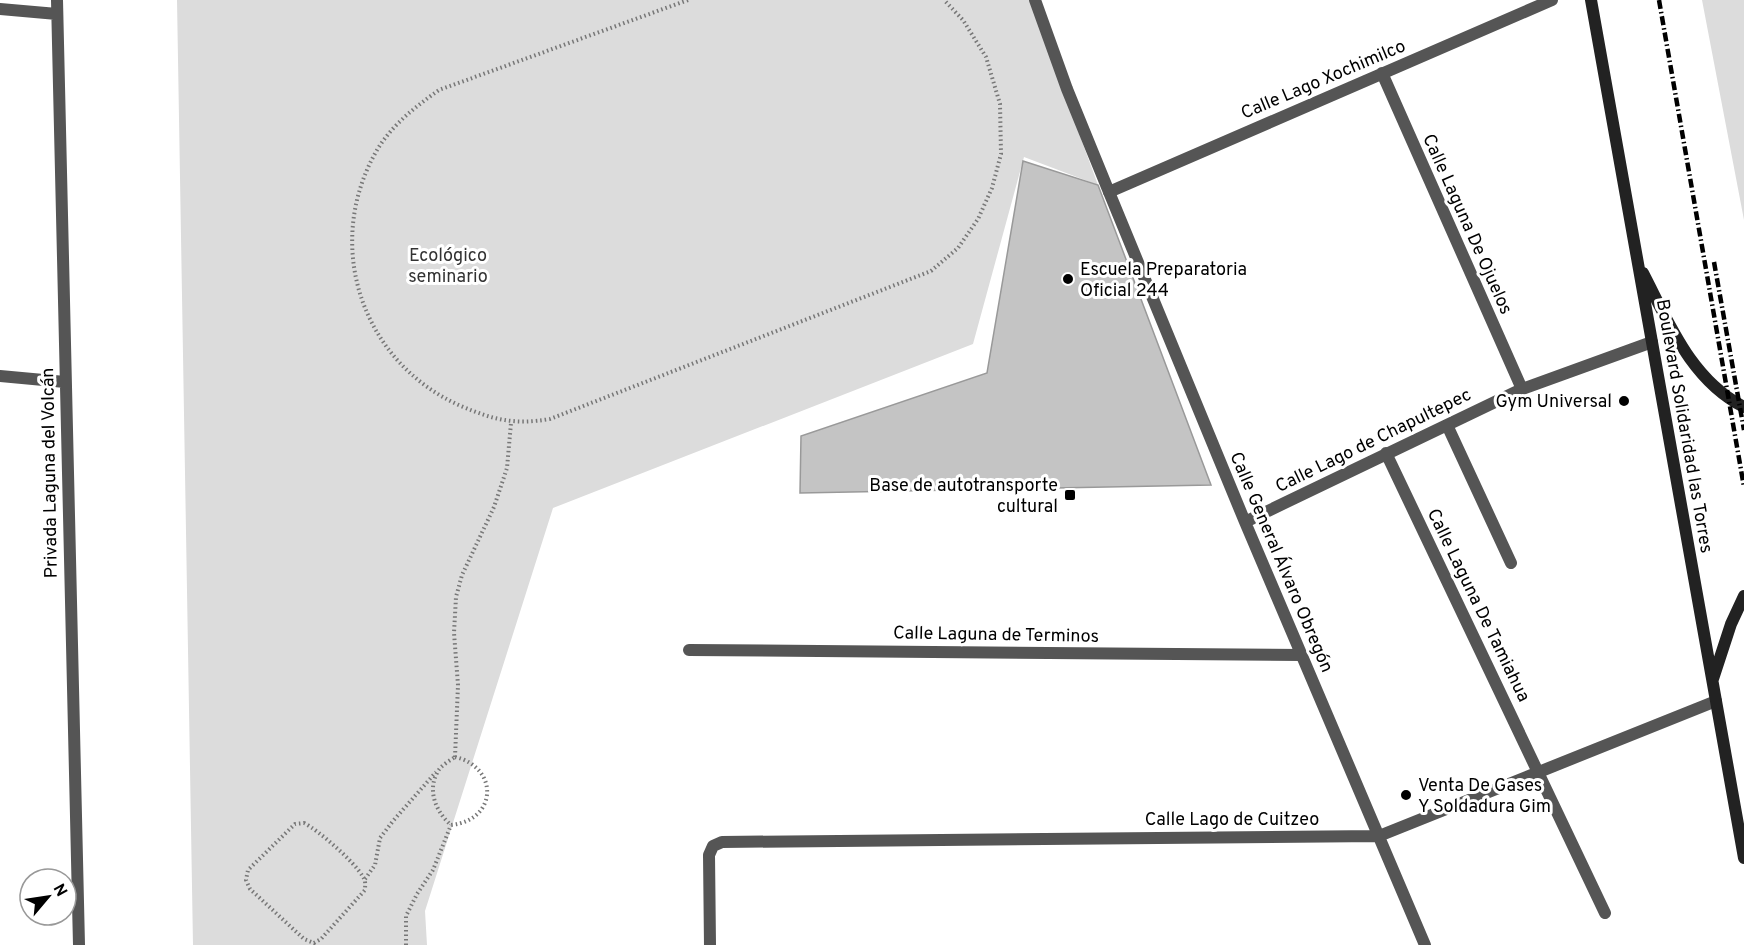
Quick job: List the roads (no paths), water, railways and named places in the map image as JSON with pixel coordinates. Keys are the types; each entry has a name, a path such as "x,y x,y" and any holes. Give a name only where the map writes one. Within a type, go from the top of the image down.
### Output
{"main road":[{"name":"Boulevard Solidaridad las Torres","path":"1591,0 1744,858"},
{"path":"1637,262 1687,356 1719,391 1744,407"},
{"path":"1713,681 1731,624 1744,596"}],"street":[{"name":"Privada Laguna del Volcán","path":"57,0 79,945"},
{"name":"Calle General Álvaro Obregón","path":"1035,0 1071,98 1245,522 1425,945"},
{"name":"Calle Lago Xochimilco","path":"1109,192 1552,0"},
{"path":"0,9 57,14"},
{"name":"Calle Laguna De Ojuelos","path":"1382,73 1522,389"},
{"name":"Calle Lago de Chapultepec","path":"1245,522 1522,389 1652,342"},
{"path":"0,376 65,382"},
{"path":"1447,425 1511,563"},
{"name":"Calle Laguna De Tamiahua","path":"1386,453 1605,913"},
{"name":"Calle Laguna de Terminos","path":"689,650 1302,656"},
{"name":"Calle Lago de Cuitzeo","path":"710,945 709,855 712,846 722,842 1379,836 1716,701"}],"railway":[{"path":"1659,0 1744,487"},
{"path":"1714,262 1744,430"}],"place":[{"name":"Escuela Preparatoria Oficial 244","path":"1068,279"},
{"name":"Gym Universal","path":"1624,401"},
{"name":"Base de autotransporte cultural","path":"1070,495"},
{"name":"Venta De Gases Y Soldadura Gim","path":"1406,795"}],"park label":[{"name":"Ecológico seminario","path":"448,265"}]}
